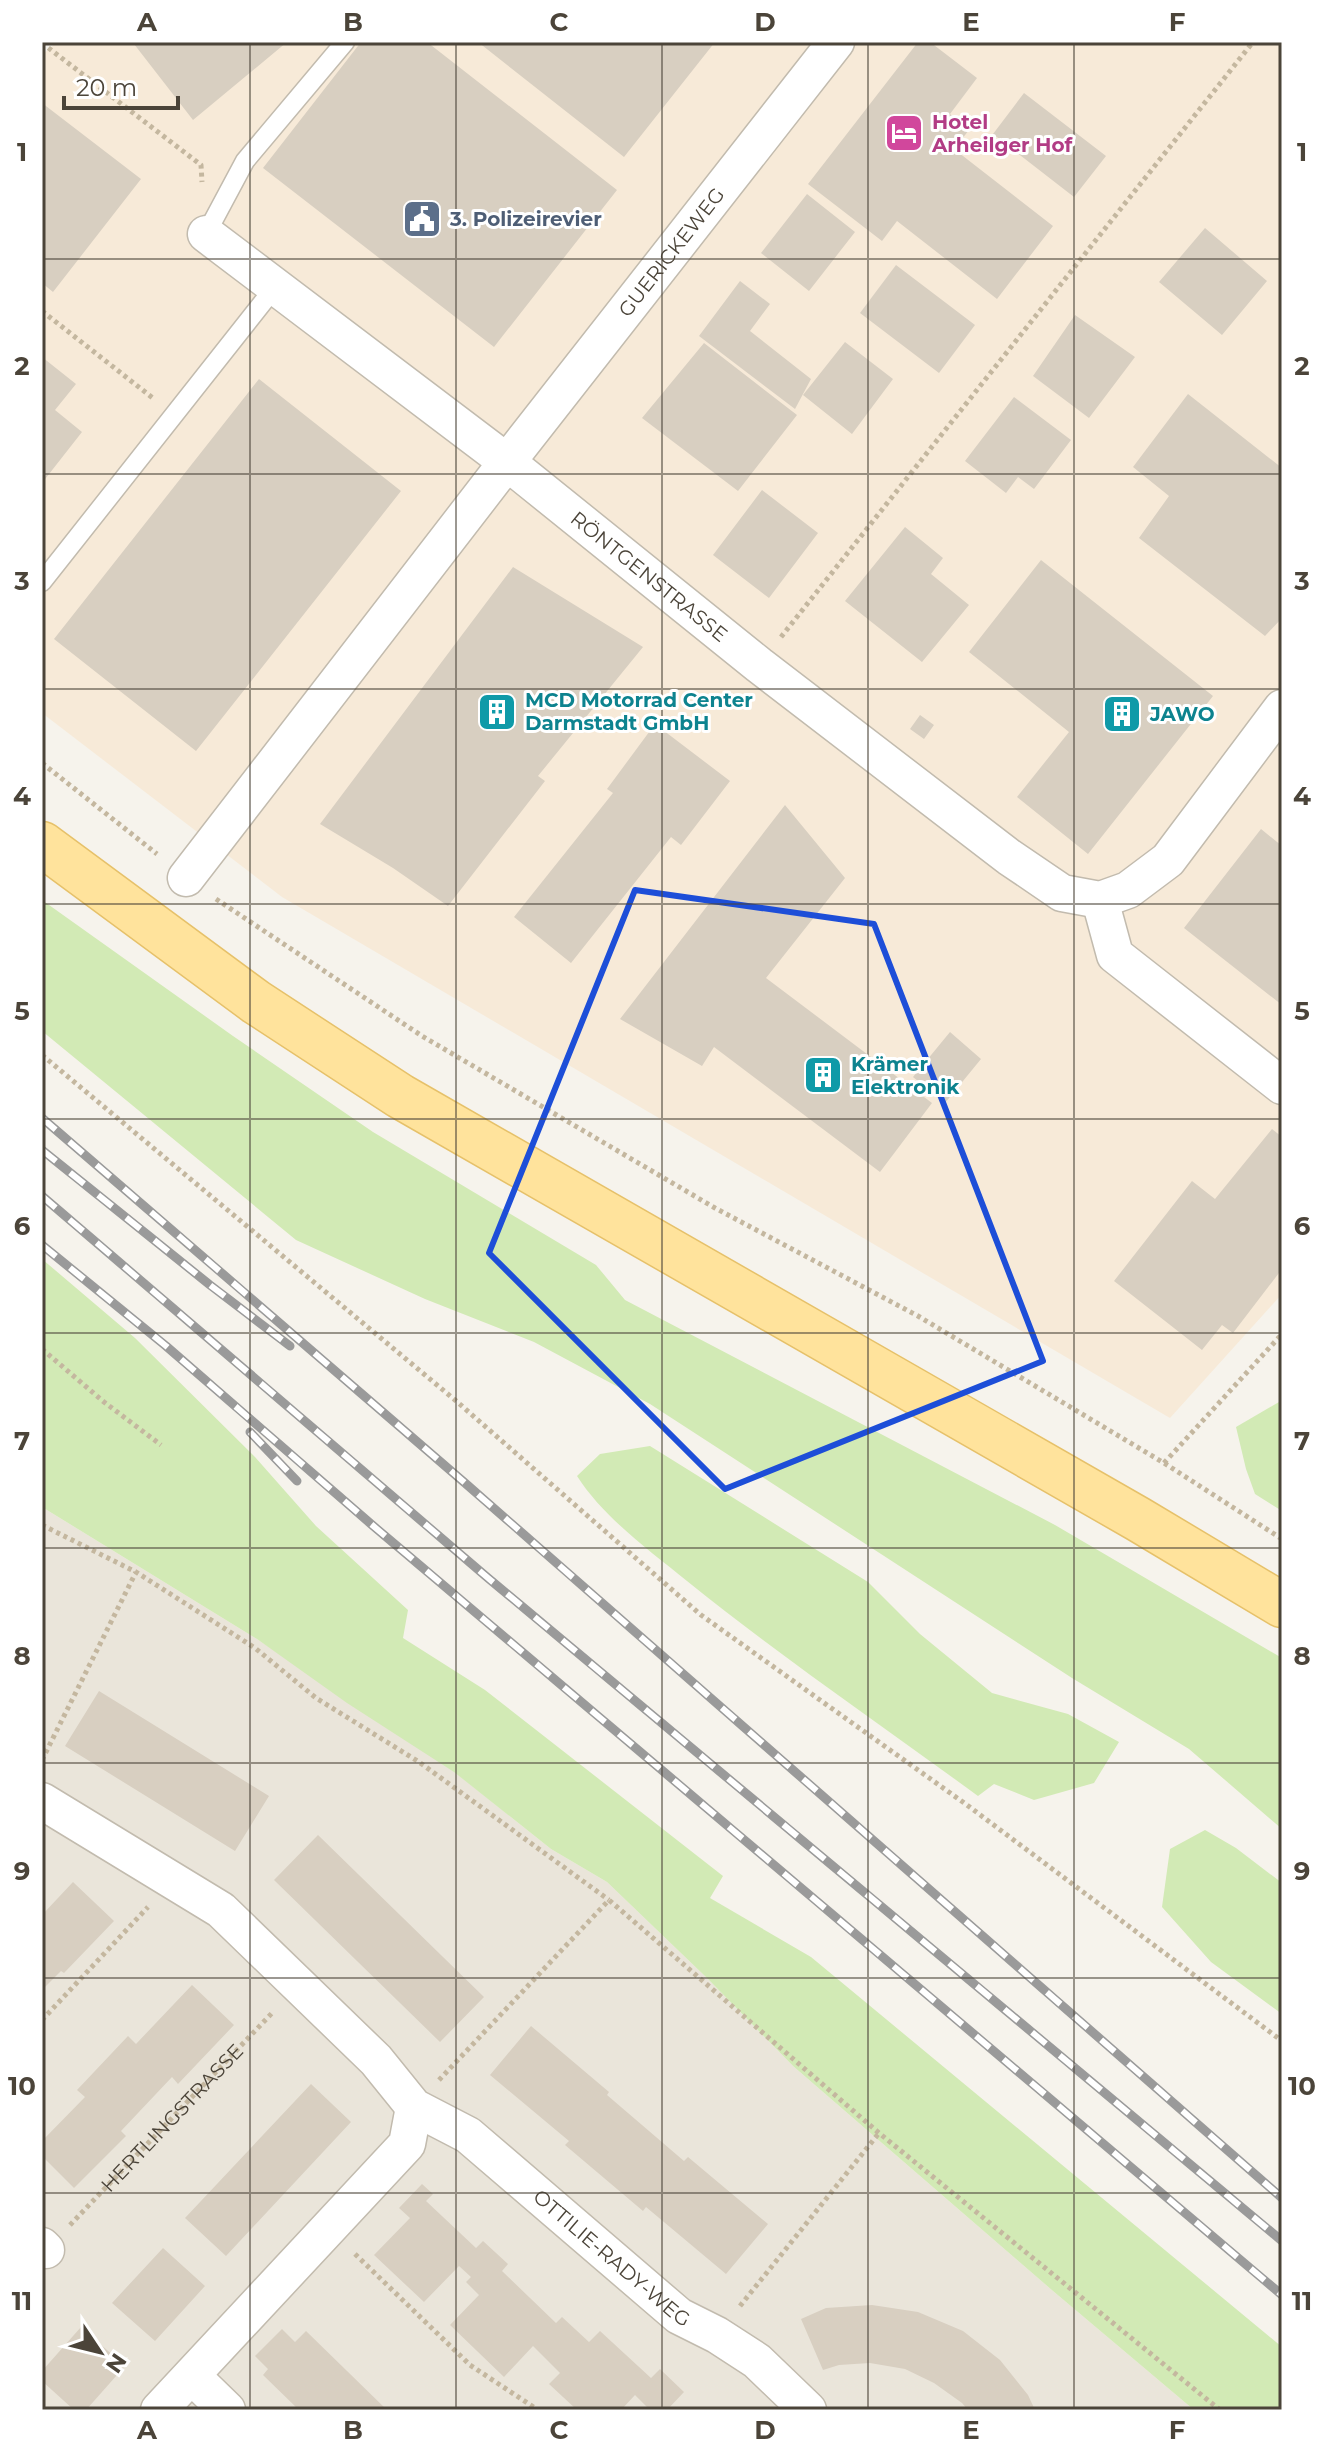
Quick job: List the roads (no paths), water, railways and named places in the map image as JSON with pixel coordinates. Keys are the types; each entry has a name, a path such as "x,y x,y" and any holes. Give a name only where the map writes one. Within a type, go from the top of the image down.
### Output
{"main road":[{"path":"42,844 256,1002 400,1096 1138,1519 1282,1605"}],"street":[{"name":"GUERICKEWEG","path":"186,878 836,42"},
{"name":"RÖNTGENSTRASSE","path":"206,234 507,462 759,665 1009,857 1062,893 1100,900"},
{"path":"1282,708 1168,860 1128,890 1100,900 1115,955 1282,1086"},
{"path":"42,1801 221,1910 376,2060 414,2107 407,2144 159,2410"},
{"name":"OTTILIE-RADY-WEG","path":"414,2107 468,2135 679,2316 717,2335 757,2361 808,2410"},
{"path":"192,2376 227,2410"}],"lane":[{"path":"206,234 245,161 345,42"},
{"path":"42,582 275,287"}],"railway":[{"path":"42,1118 465,1483 1282,2198"},
{"path":"42,1150 290,1346"},
{"path":"42,1196 488,1578 1282,2241"},
{"path":"42,1245 166,1346 371,1524 1282,2295"},
{"path":"250,1432 297,1481"}],"place":[{"name":"Hotel Arheilger Hof","path":"904,133"},
{"name":"3. Polizeirevier","path":"422,219"},
{"name":"MCD Motorrad Center Darmstadt GmbH","path":"497,712"},
{"name":"JAWO","path":"1122,714"},
{"name":"Krämer Elektronik","path":"823,1075"}]}
